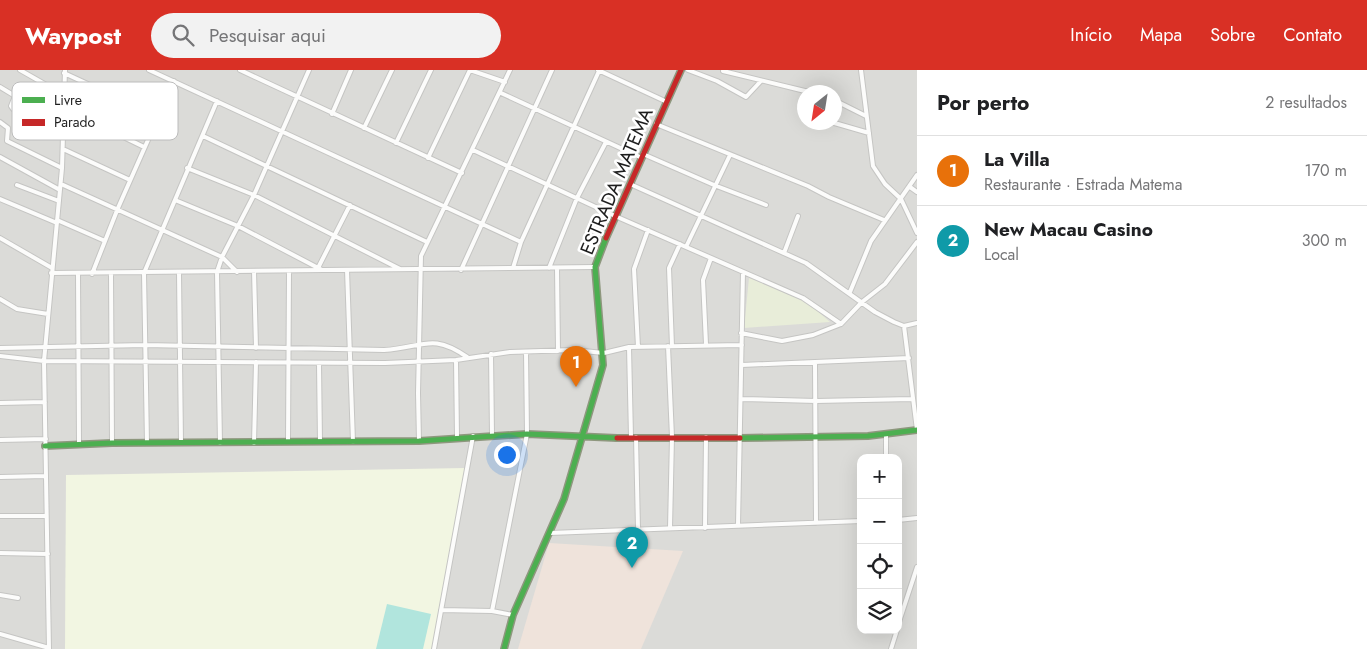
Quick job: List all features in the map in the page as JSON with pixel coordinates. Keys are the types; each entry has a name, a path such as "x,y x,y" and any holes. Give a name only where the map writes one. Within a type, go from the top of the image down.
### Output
{"street":[{"path":"20,70 41,82"},
{"path":"149,70 174,81"},
{"path":"240,70 462,174"},
{"path":"220,443 217,272 222,257 254,195 309,70"},
{"path":"332,114 352,70"},
{"path":"364,128 392,70"},
{"path":"396,143 431,70"},
{"path":"428,158 470,70 505,82"},
{"path":"419,441 418,362 422,256 427,242 501,93 510,70"},
{"path":"461,270 552,70"},
{"path":"513,268 521,242 598,70 667,102"},
{"name":"ESTRADA MATEMA","path":"504,649 513,615 564,499 603,365 604,353 595,267 603,239 681,70"},
{"path":"688,70 717,81 746,97 760,82"},
{"path":"717,81 724,70 760,82 797,90"},
{"path":"861,70 873,166 881,180 901,199 917,233"},
{"path":"64,71 87,82"},
{"path":"178,83 521,242"},
{"path":"0,87 12,94"},
{"path":"501,93 606,142 766,204"},
{"path":"147,443 144,272 217,101"},
{"path":"842,104 866,116"},
{"path":"0,122 8,128 7,141 62,168"},
{"path":"656,124 808,186 884,220"},
{"path":"842,125 869,133"},
{"path":"203,136 427,242"},
{"path":"0,634 49,648 44,361 61,184 63,140"},
{"path":"130,140 144,147"},
{"path":"92,274 148,140"},
{"path":"550,268 577,198 606,142"},
{"path":"63,149 130,180"},
{"path":"473,150 615,216 803,298 841,324"},
{"path":"686,247 730,155"},
{"path":"0,157 60,190"},
{"path":"188,168 254,195 334,234 401,270"},
{"path":"850,292 870,241 917,175"},
{"path":"61,184 118,208 222,257 237,272"},
{"path":"630,184 806,262 850,292 875,312 904,326 917,323"},
{"path":"17,186 59,201"},
{"path":"910,187 917,192"},
{"path":"0,199 105,241"},
{"path":"176,200 238,226 324,270"},
{"path":"318,268 350,204"},
{"path":"784,253 798,216"},
{"path":"638,347 634,269 648,230"},
{"path":"0,238 52,271 78,274 595,267"},
{"path":"741,333 782,341 813,335 841,324 862,302 885,284 917,242"},
{"path":"670,528 672,437 670,268 680,244"},
{"path":"706,344 703,280 712,258"},
{"path":"557,268 558,351"},
{"path":"347,270 352,364 353,442"},
{"path":"254,271 256,348"},
{"path":"288,441 289,271"},
{"path":"738,526 743,272"},
{"path":"179,273 181,443"},
{"path":"78,274 79,444"},
{"path":"111,274 112,443"},
{"path":"0,299 17,309 48,314"},
{"path":"45,446 112,443 419,441 457,436 527,434 582,438 740,438 886,434 917,431 912,399 910,358 904,326"},
{"path":"0,348 145,345 351,350 404,349 420,344 446,344 467,357"},
{"path":"0,356 44,361 112,360 352,364 456,360 491,354 526,352 604,353 629,347 706,344 742,346"},
{"path":"629,347 638,528"},
{"path":"492,611 527,434 526,352"},
{"path":"491,354 492,435"},
{"path":"742,365 910,358"},
{"path":"456,360 457,436"},
{"path":"254,443 256,362"},
{"path":"815,363 816,523"},
{"path":"319,364 320,442"},
{"path":"741,400 912,399"},
{"path":"0,403 45,402"},
{"path":"886,434 886,454"},
{"path":"434,649 473,436"},
{"path":"705,528 706,437"},
{"path":"0,440 46,439"},
{"path":"0,477 46,476"},
{"path":"0,516 46,516"},
{"path":"902,520 917,518"},
{"path":"550,533 638,528 705,528 857,521"},
{"path":"0,553 48,554"},
{"path":"902,615 917,567"},
{"path":"0,595 18,598"},
{"path":"441,610 492,611 513,615"},
{"path":"891,649 896,634"}],"shaded area":[{"path":"0,70 917,70 917,649 0,649"},
{"path":"749,278 806,301 830,322 744,328"},
{"path":"465,468 432,649 65,649 66,475"},
{"path":"549,543 683,551 641,649 518,649"},
{"path":"387,604 431,614 423,649 376,649"}],"traffic: fast":[{"path":"504,649 513,615 564,499 603,365 595,267 606,238"},
{"path":"740,438 868,436 917,430"},
{"path":"45,446 112,443 419,441 527,434 617,438"}],"traffic: jam":[{"path":"606,238 681,70"},
{"path":"617,438 740,438"}],"place":[{"name":"La Villa","path":"576,387"},
{"name":"New Macau Casino","path":"632,568"}]}
